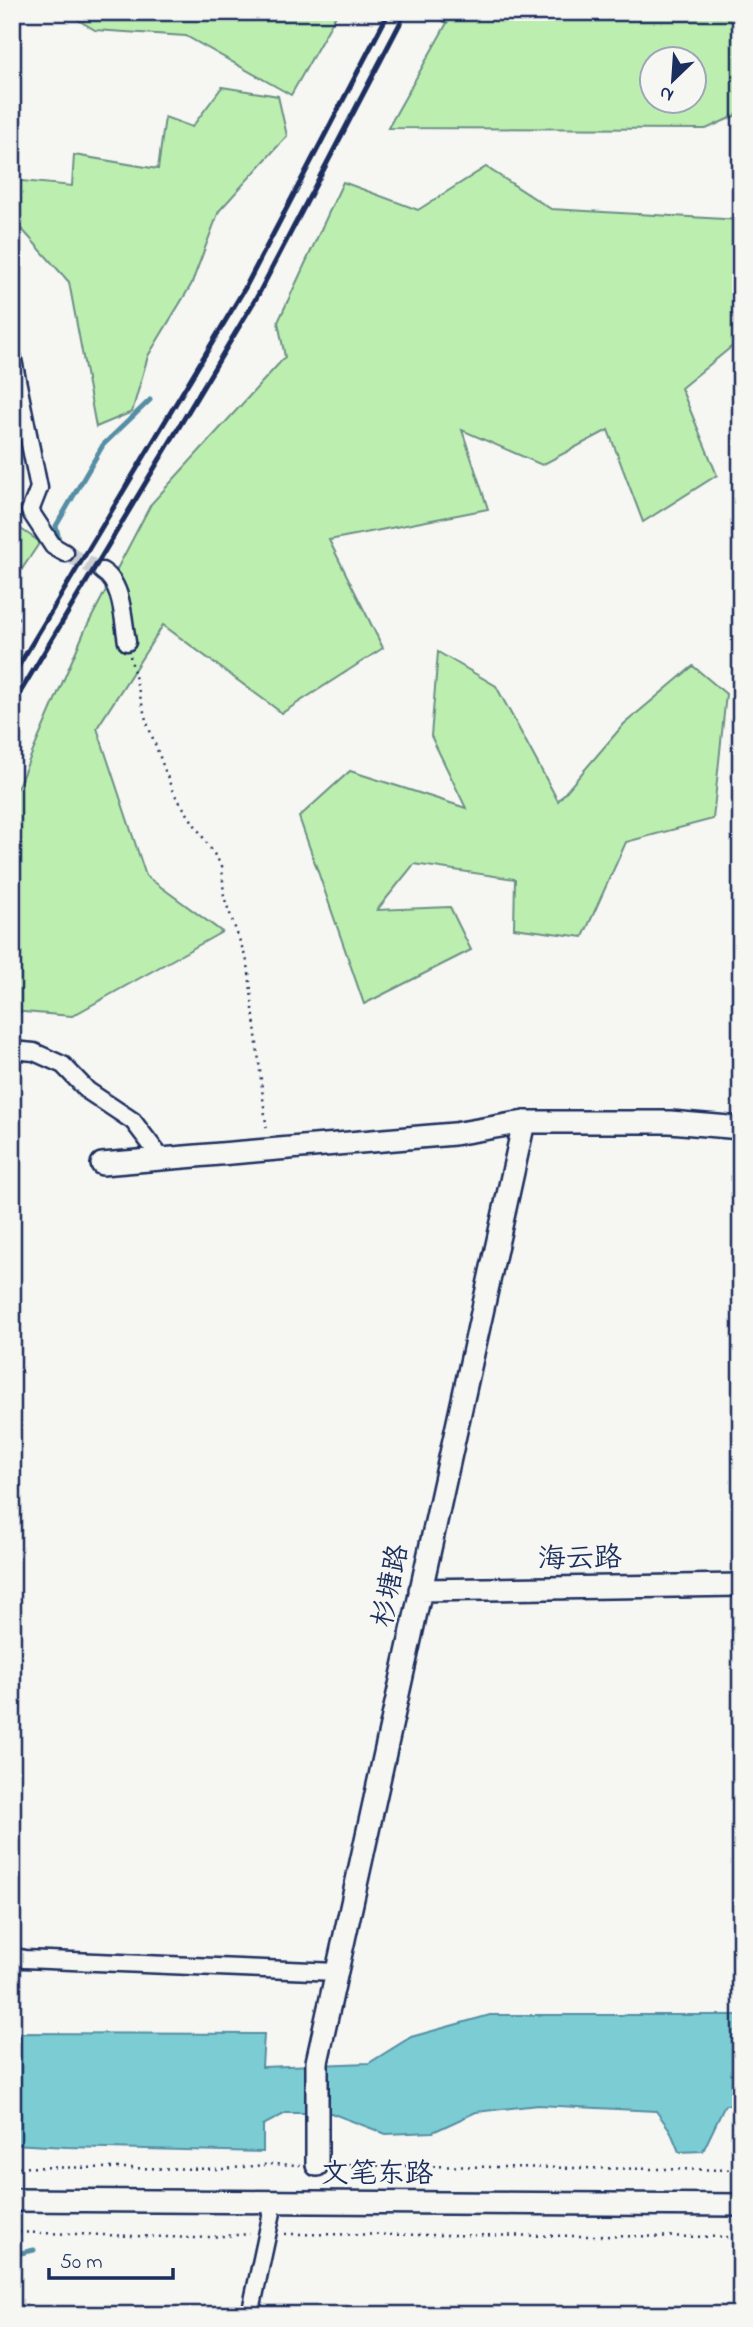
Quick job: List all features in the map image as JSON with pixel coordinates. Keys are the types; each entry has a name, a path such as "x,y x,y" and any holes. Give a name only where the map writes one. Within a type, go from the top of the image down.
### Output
{"street":[{"path":"12,355 39,488 30,511 53,546 65,552"},
{"path":"102,571 116,584 127,642"},
{"path":"12,1050 34,1052 62,1065 88,1091 133,1121 162,1159"},
{"path":"102,1164 454,1134 524,1122 670,1122 741,1128"},
{"name":"杉塘路","path":"317,2165 317,2062 524,1122"},
{"name":"海云路","path":"420,1590 741,1585"},
{"path":"12,1956 112,1964 337,1972"},
{"name":"文笔东路","path":"12,2200 741,2205"},
{"path":"250,2315 274,2203"}],"path":[{"path":"12,618 16,614"},
{"path":"127,642 146,720 173,792 222,866 224,897 248,964 269,1150"},
{"path":"12,2167 224,2169 273,2164 741,2170"},
{"path":"12,2232 196,2238 267,2234 741,2237"}],"green space":[{"path":"65,12 338,12 291,95 186,36 95,30"},
{"path":"426,12 741,12 741,113 706,129 388,128 447,23"},
{"path":"222,87 278,96 287,136 219,211 191,285 148,356 132,412 96,427 69,282 12,218 12,180 72,186 74,155 158,169 165,117 192,127"},
{"path":"486,167 551,209 741,220 741,339 681,388 717,475 643,522 608,430 542,465 462,430 488,509 329,540 383,648 282,713 163,625 97,728 146,876 222,932 72,1016 12,1011 12,800 85,630 151,504 285,357 278,322 343,182 418,210"},
{"path":"12,523 40,542 12,584"},
{"path":"438,652 496,686 558,801 624,724 693,666 726,694 713,819 626,842 583,937 514,928 515,879 414,864 377,910 450,907 471,950 364,1004 299,817 350,771 466,808 431,736"}],"water":[{"path":"490,2015 741,2015 741,2105 725,2105 703,2151 679,2152 670,2130 656,2111 538,2105 476,2112 433,2132 386,2134 331,2113 286,2113 263,2125 263,2152 12,2144 12,2033 264,2034 262,2067 369,2063 411,2037"}],"waterway":[{"path":"60,545 56,526 103,445 150,400"},
{"path":"12,626 17,618"},
{"path":"12,2255 34,2250"}],"tunnel":[{"path":"65,553 102,571"}],"railway":[{"path":"12,677 245,288 389,12"},
{"path":"12,706 258,295 406,12"}]}
